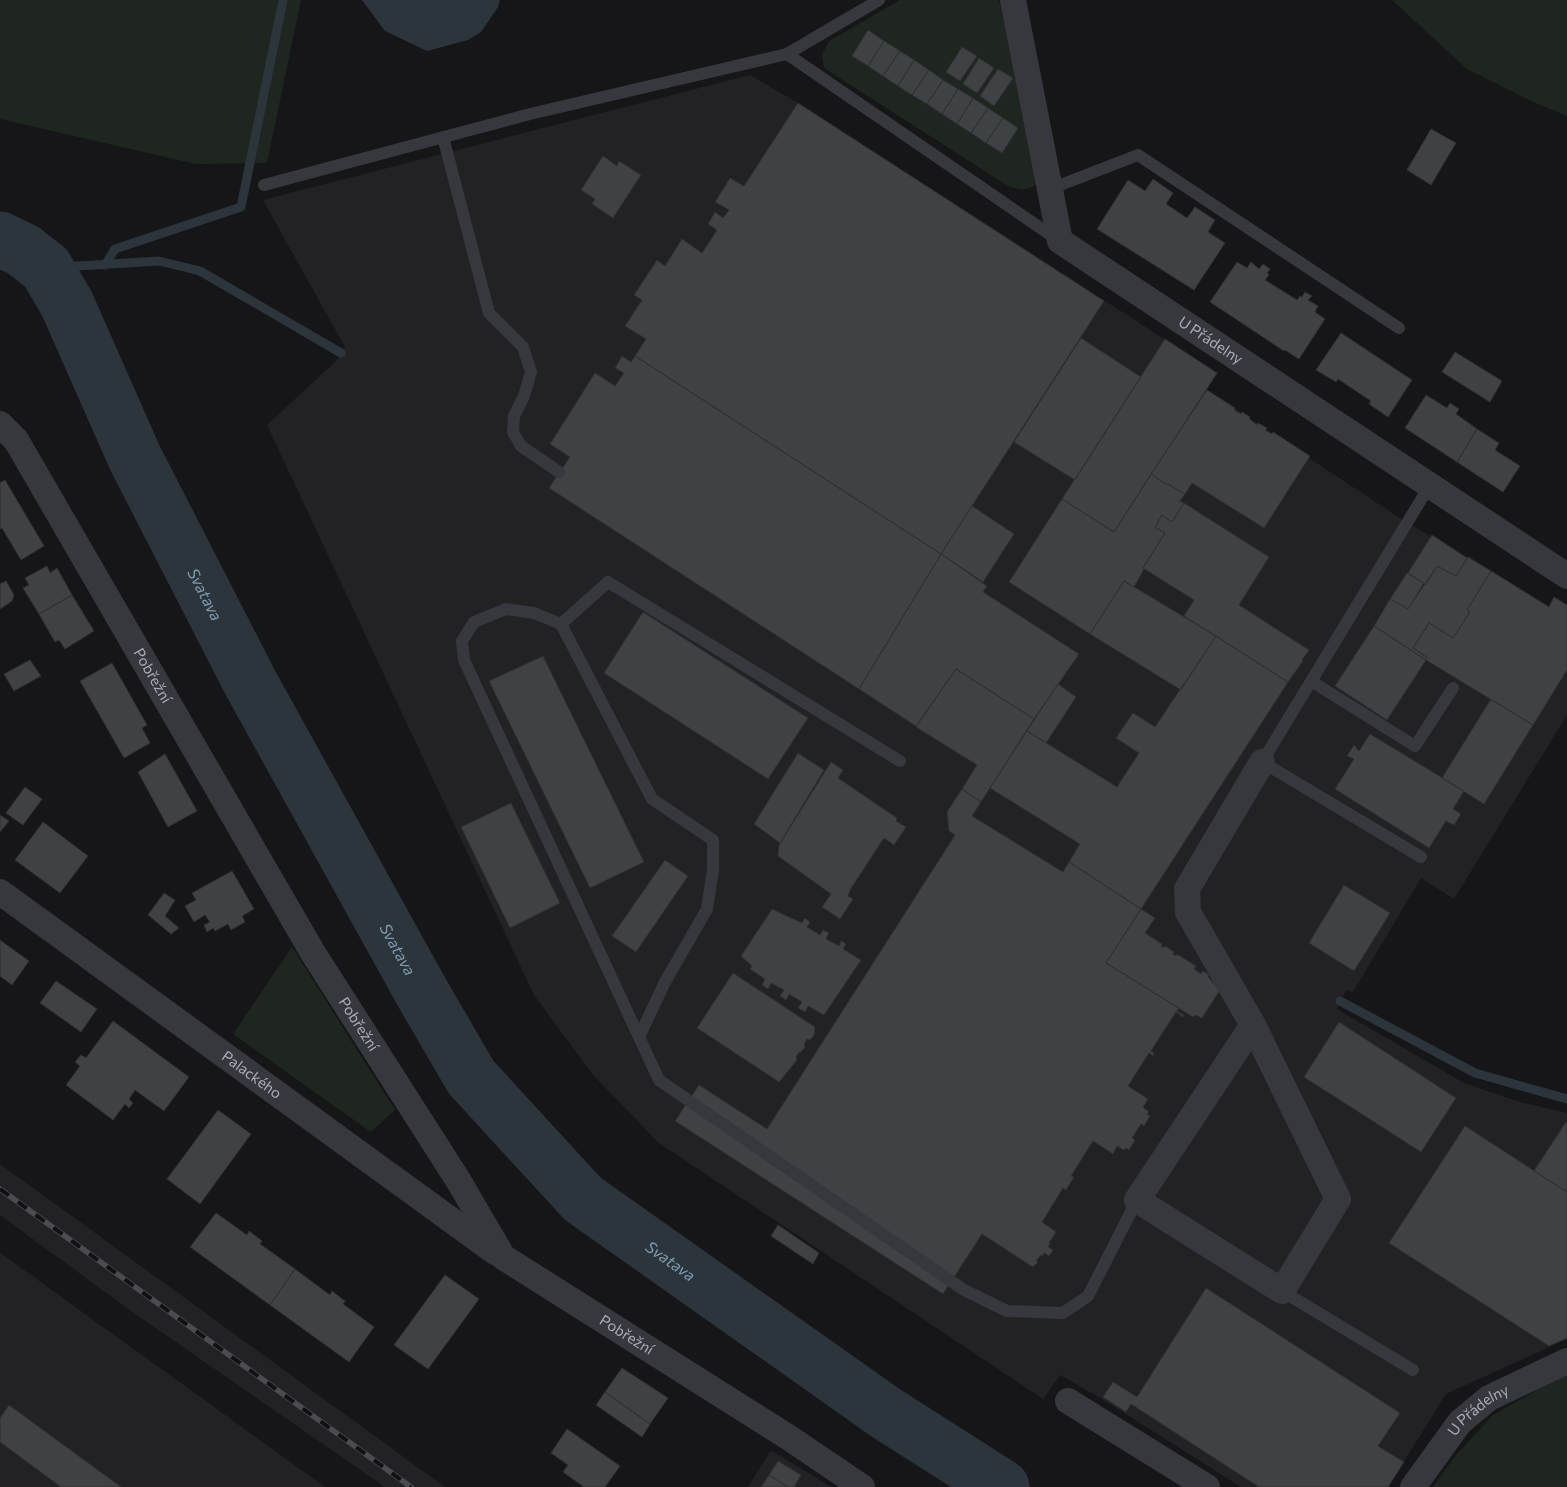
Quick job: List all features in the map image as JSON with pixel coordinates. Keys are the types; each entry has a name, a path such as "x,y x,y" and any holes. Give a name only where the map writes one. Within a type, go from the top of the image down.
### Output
{"street":[{"path":"1013,0 1060,241"},
{"name":"U Přádelny","path":"1060,241 1567,576"},
{"name":"Pobřežní","path":"0,424 16,440 313,953 458,1180 503,1257 788,1437 862,1487"},
{"path":"1253,1025 1137,1200 1282,1291 1338,1199 1253,1025 1188,912 1187,889 1262,762"},
{"name":"Palackého","path":"0,892 503,1257"},
{"name":"U Přádelny","path":"1413,1487 1460,1422 1490,1398 1567,1361"},
{"path":"1068,1401 1206,1487"}],"lane":[{"path":"264,185 530,114 787,54 879,0"},
{"path":"787,54 1060,241"},
{"path":"443,137 489,313 523,347 531,372 524,396 514,416 513,432 521,446 559,472"},
{"path":"1050,189 1138,155 1399,328"},
{"path":"1421,857 1262,762 1430,485"},
{"path":"561,624 608,582 900,761"},
{"path":"639,1037 665,982 707,909 713,870 713,840 652,799 561,624 534,613 506,609 474,622 462,641 464,660 639,1037 659,1080 964,1290 1007,1311 1062,1312 1088,1296 1137,1200"},
{"path":"1311,681 1415,746 1453,688"},
{"path":"1282,1291 1412,1370"}],"shaded area":[{"path":"0,0 301,0 267,163 196,164 0,119"},
{"path":"362,0 500,0 498,7 481,32 468,40 427,51 385,31"},
{"path":"900,0 999,0 1041,177 1031,188 1018,189 1008,186 824,68 822,55 829,41"},
{"path":"1392,0 1567,0 1567,116 1533,102 1467,69"},
{"path":"750,75 798,103 1217,373 1207,390 1395,515 1549,607 1554,597 1567,605 1567,715 1454,899 1421,878 1353,992 1346,990 1337,1009 1464,1083 1520,1102 1567,1113 1567,1339 1446,1394 1388,1487 1241,1487 1102,1399 1060,1375 1043,1399 659,1143 593,1075 534,995 267,425 336,361 345,347 263,200"},
{"path":"292,947 395,1110 371,1132 233,1034"},
{"path":"0,1164 445,1487 385,1487 131,1311 0,1215"},
{"path":"0,1253 38,1280 325,1487 0,1487"},
{"path":"1567,1373 1567,1487 1433,1487 1456,1455 1493,1415"},
{"path":"771,1450 831,1487 748,1487"}],"building":[{"path":"868,30 884,41 868,66 852,56"},
{"path":"884,41 900,51 883,76 868,66"},
{"path":"962,47 977,56 960,81 946,72"},
{"path":"900,51 914,60 898,86 883,76"},
{"path":"979,58 994,68 977,93 963,84"},
{"path":"914,60 929,70 912,95 898,86"},
{"path":"998,69 1013,78 994,106 980,96"},
{"path":"929,70 943,80 927,104 912,95"},
{"path":"943,80 958,89 942,114 927,104"},
{"path":"958,89 973,98 957,124 942,114"},
{"path":"973,98 988,108 971,133 957,124"},
{"path":"798,103 1104,301 941,554 635,356 646,339 625,326 642,300 634,295 657,260 665,266 682,239 702,253 717,230 708,224 715,212 723,218 729,210 715,202 730,178 744,186"},
{"path":"988,108 1003,118 986,143 971,133"},
{"path":"1003,118 1018,128 1002,153 986,143"},
{"path":"1431,129 1456,143 1431,185 1407,170"},
{"path":"603,156 617,166 619,161 641,175 613,218 592,204 595,199 581,190"},
{"path":"1153,179 1173,193 1166,204 1187,218 1195,207 1215,220 1208,232 1225,243 1194,290 1097,229 1128,180 1145,191"},
{"path":"1237,262 1247,268 1251,262 1259,269 1263,264 1270,269 1267,273 1269,275 1265,280 1297,300 1305,292 1312,296 1308,300 1318,306 1315,312 1325,319 1299,359 1210,302"},
{"path":"1341,333 1412,380 1388,417 1369,404 1371,401 1338,379 1336,382 1316,370"},
{"path":"1081,338 1141,377 1075,480 1014,442"},
{"path":"1165,339 1217,373 1114,532 1062,499"},
{"path":"1455,352 1502,381 1490,402 1442,372"},
{"path":"622,356 631,362 635,356 941,554 859,689 549,488 570,457 550,444 595,373 615,386 624,373 615,368"},
{"path":"1207,390 1235,408 1234,410 1250,417 1249,419 1257,425 1258,423 1267,428 1265,430 1272,434 1273,432 1310,456 1264,528 1192,483 1185,494 1165,484 1151,474"},
{"path":"1426,395 1447,408 1450,403 1459,409 1456,414 1477,429 1457,462 1405,428"},
{"path":"1477,429 1499,443 1495,450 1520,466 1503,492 1457,462"},
{"path":"1151,474 1165,484 1185,494 1180,501 1184,503 1172,522 1162,515 1155,527 1165,533 1143,568 1134,587 1124,581 1090,634 1009,582 1062,499 1114,532"},
{"path":"5,480 44,546 21,560 2,528 0,529 0,483"},
{"path":"1184,503 1269,557 1239,605 1309,650 1288,682 1184,616 1194,600 1143,568 1165,533 1155,527 1162,515 1172,522"},
{"path":"972,506 1014,534 983,582 941,554"},
{"path":"1432,535 1467,558 1456,576 1437,566 1426,585 1408,573"},
{"path":"941,554 987,586 983,592 1079,654 1034,719 956,669 916,726 859,689"},
{"path":"1468,557 1491,571 1467,610 1470,612 1453,638 1429,623 1413,648 1428,658 1426,660 1374,626 1390,599 1408,609 1437,566 1456,576"},
{"path":"47,566 50,573 57,568 72,595 39,614 23,588 29,585 25,578"},
{"path":"1491,571 1549,607 1554,597 1567,605 1567,670 1533,725 1426,660 1428,658 1413,648 1429,623 1453,638 1470,612 1467,610"},
{"path":"1407,573 1424,583 1408,609 1390,599"},
{"path":"6,581 14,595 12,601 0,609 0,584"},
{"path":"1124,581 1216,636 1181,690 1090,634"},
{"path":"72,595 94,631 65,649 59,640 55,642 39,614"},
{"path":"643,612 808,718 768,779 604,673"},
{"path":"1374,626 1426,660 1387,720 1335,686"},
{"path":"1216,636 1288,682 1141,909 1069,862 1080,844 990,788 1027,731 1117,787 1139,753 1116,738 1133,713 1155,727"},
{"path":"543,656 644,862 590,888 489,681"},
{"path":"30,660 41,676 14,691 4,674"},
{"path":"112,663 147,725 142,728 150,743 124,758 80,681"},
{"path":"956,669 1034,719 981,802 962,789 977,765 916,727"},
{"path":"1058,684 1076,697 1046,743 1027,731"},
{"path":"1491,699 1533,725 1484,804 1442,778"},
{"path":"1370,734 1464,791 1453,809 1461,814 1454,825 1446,821 1429,848 1335,789 1354,759 1347,756 1354,745 1359,751"},
{"path":"798,753 824,770 780,843 754,824"},
{"path":"165,754 197,811 168,827 138,772"},
{"path":"831,762 843,770 838,778 897,818 896,821 906,827 894,845 884,838 850,890 848,896 853,899 840,919 822,907 831,894 778,856 779,845"},
{"path":"25,787 42,799 23,825 6,813"},
{"path":"962,789 981,802 972,816 1063,872 1069,862 1141,909 1106,963 1179,1008 1177,1011 1184,1015 1183,1017 1176,1012 1151,1051 1154,1053 1153,1056 1149,1053 1128,1086 1148,1099 1143,1107 1149,1112 1147,1114 1150,1116 1144,1126 1141,1124 1132,1138 1135,1140 1129,1150 1126,1148 1124,1150 1117,1146 1113,1154 1093,1141 1071,1176 1074,1177 1066,1190 1063,1188 1042,1222 1056,1232 1049,1243 1048,1247 1053,1250 1049,1256 1044,1253 1041,1255 1033,1267 982,1234 943,1294 675,1121 699,1085 767,1129 955,835 949,831 947,812"},
{"path":"511,803 560,903 510,928 461,827"},
{"path":"0,815 9,821 0,832"},
{"path":"43,822 88,856 60,893 15,860"},
{"path":"665,860 688,876 636,952 612,936"},
{"path":"232,871 254,909 242,916 245,922 231,930 228,924 215,931 213,928 207,932 204,925 210,922 205,915 194,922 185,906 196,900 192,893"},
{"path":"1344,885 1390,913 1354,971 1309,943"},
{"path":"164,893 175,900 165,916 179,928 171,934 148,915"},
{"path":"772,909 802,923 805,918 810,922 807,927 820,935 823,930 829,933 826,939 839,946 841,941 846,944 843,949 861,960 824,1015 808,1006 805,1012 798,1008 802,1002 789,994 786,1000 780,996 784,990 771,983 768,989 762,985 765,979 750,969 752,966 741,956"},
{"path":"1141,909 1155,918 1145,933 1162,944 1161,946 1164,948 1165,946 1174,952 1173,954 1176,956 1177,954 1196,966 1194,969 1201,974 1203,971 1209,975 1208,977 1220,990 1202,1018 1195,1015 1193,1017 1106,963"},
{"path":"0,940 29,961 12,985 0,976"},
{"path":"733,973 815,1027 814,1035 810,1040 807,1039 804,1044 805,1047 796,1057 797,1060 779,1082 697,1028"},
{"path":"56,981 97,1009 81,1032 40,1003"},
{"path":"113,1021 189,1077 164,1111 135,1090 129,1099 133,1103 129,1108 125,1104 113,1120 66,1085 80,1066 75,1062 81,1055 86,1058"},
{"path":"1339,1022 1456,1098 1421,1152 1304,1077"},
{"path":"218,1110 251,1134 200,1204 167,1179"},
{"path":"1567,1123 1567,1192 1534,1171"},
{"path":"1465,1126 1567,1192 1567,1338 1549,1346 1389,1243"},
{"path":"216,1213 247,1235 249,1231 262,1241 260,1244 295,1269 270,1305 190,1247"},
{"path":"778,1225 819,1253 813,1264 771,1236"},
{"path":"295,1269 330,1295 332,1291 345,1301 343,1304 374,1327 349,1362 270,1305"},
{"path":"445,1275 479,1299 428,1369 394,1345"},
{"path":"1206,1288 1400,1413 1378,1446 1404,1462 1388,1487 1259,1487 1131,1404 1126,1412 1103,1397 1113,1382 1137,1397"},
{"path":"622,1368 668,1398 650,1424 605,1392"},
{"path":"605,1392 650,1424 642,1437 596,1405"},
{"path":"9,1405 121,1487 61,1487 0,1442 0,1418"},
{"path":"567,1429 620,1466 605,1487 584,1487 563,1472 568,1465 551,1453"},
{"path":"778,1461 801,1475 794,1487 788,1487 769,1475"},
{"path":"769,1475 788,1487 761,1487"}],"waterway":[{"path":"105,265 115,249 241,207 283,0"},
{"name":"Svatava","path":"0,239 23,250 46,268 67,304 135,458 250,682 421,991 471,1077 583,1199 886,1413 1002,1487"},
{"path":"46,268 159,261 200,271 341,353"},
{"path":"1340,1001 1475,1073 1567,1099"}],"railway":[{"path":"0,1189 411,1487"}]}
